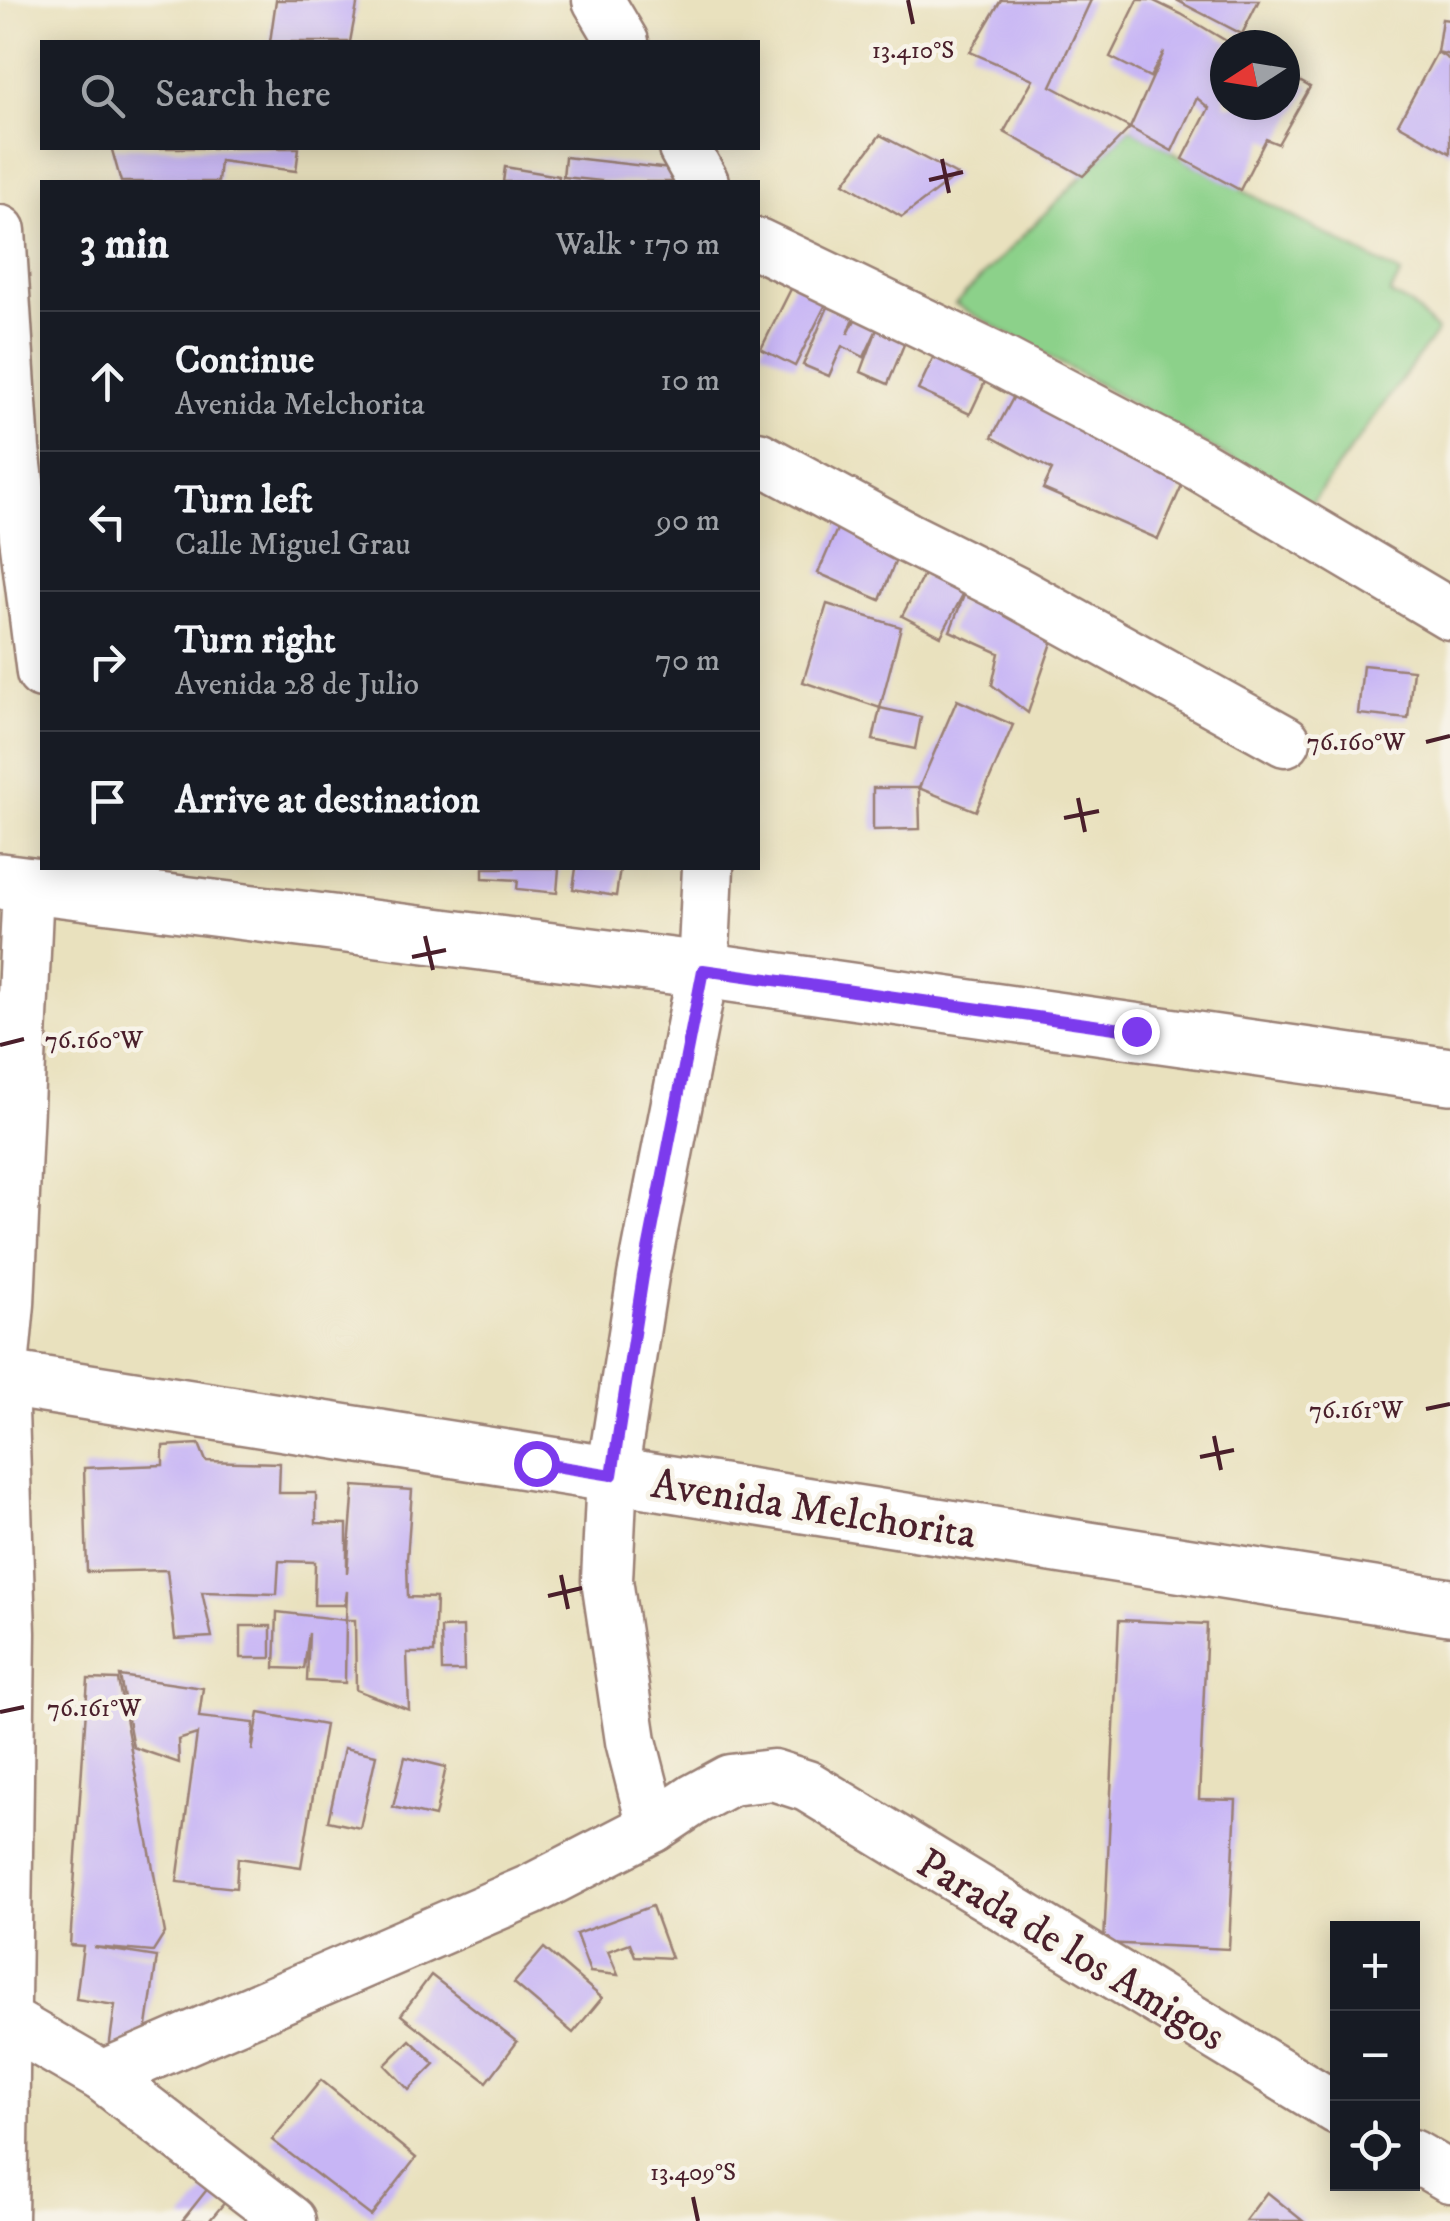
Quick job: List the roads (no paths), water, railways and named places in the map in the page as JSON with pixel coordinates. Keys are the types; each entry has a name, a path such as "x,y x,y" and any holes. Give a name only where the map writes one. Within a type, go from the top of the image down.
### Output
{"main road":[{"path":"14,883 703,970 1450,1076"},
{"name":"Avenida Melchorita","path":"1,1378 1450,1607"}],"street":[{"path":"598,0 622,40"},
{"path":"685,150 701,180"},
{"path":"0,231 7,450 40,660"},
{"path":"760,245 995,358 1199,464 1450,614"},
{"path":"760,458 1016,592 1285,741"},
{"path":"102,2076 531,1890 653,1827 631,1741 607,1580 612,1475 643,1276 703,970 708,870"},
{"path":"2,2221 10,1633 1,1378 9,1304 14,883"},
{"name":"Parada de los Amigos","path":"653,1827 730,1780 773,1775 806,1786 1330,2104"},
{"path":"3,2019 102,2076 290,2221"},
{"path":"1420,2160 1450,2178"}]}
